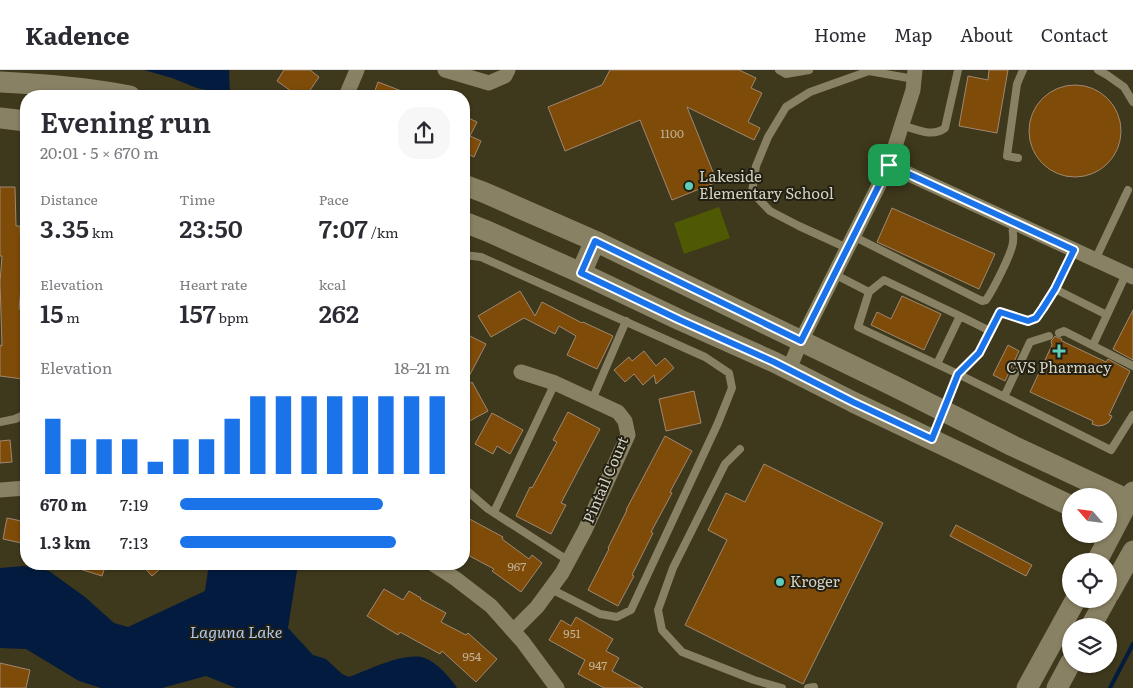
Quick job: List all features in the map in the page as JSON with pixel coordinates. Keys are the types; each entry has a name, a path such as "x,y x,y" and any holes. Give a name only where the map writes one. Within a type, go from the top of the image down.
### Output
{"main road":[{"path":"0,82 40,84 88,90"},
{"path":"0,118 20,120"},
{"path":"470,187 595,241 1013,446 1132,498 1118,518"},
{"path":"470,224 581,273 789,369 853,402 1062,502"},
{"path":"581,273 595,241"},
{"path":"932,439 944,411"},
{"path":"1118,532 1133,539"},
{"path":"1117,580 1133,551"},
{"path":"1027,688 1071,608"},
{"path":"1057,688 1065,673"}],"street":[{"path":"349,90 358,70"},
{"path":"445,70 489,83 507,73"},
{"path":"789,369 801,341 889,165 912,90 914,74"},
{"path":"889,165 1129,276"},
{"name":"Pintail Court","path":"513,631 537,607 562,573 585,530 628,435 625,421 618,412 555,383 521,372"},
{"path":"0,490 20,488"},
{"path":"442,570 491,606 522,642 557,688"}],"lane":[{"path":"779,70 786,74 809,70"},
{"path":"901,125 930,133 945,128 958,70"},
{"path":"1018,158 1007,156 1017,84 1023,70"},
{"path":"1098,70 1124,87 1133,102"},
{"path":"914,74 869,71 810,92 786,107 768,137 756,166 752,192 770,211 798,226 850,242 982,302 986,300 992,291 1010,251 1013,242 1012,229 1014,222"},
{"path":"1095,260 1128,190"},
{"path":"944,411 958,374 979,353 1000,312 1028,321 1036,318 1055,289 1074,250"},
{"path":"470,256 481,257 626,321 705,357 729,373 732,388 718,423 632,610 617,616 600,614 551,589"},
{"path":"834,274 869,292"},
{"path":"1093,345 1129,276"},
{"path":"990,331 884,280 869,292 858,328 958,374 1111,450 1133,415"},
{"path":"1055,289 1107,315"},
{"path":"937,364 960,316"},
{"path":"592,400 626,321"},
{"path":"1059,332 1064,331 1133,366"},
{"path":"1004,397 1030,342 1049,336"},
{"path":"494,512 555,383"},
{"path":"0,422 20,417"},
{"path":"740,449 724,464 673,568 658,610 662,630 682,652 754,680 782,688"},
{"path":"470,493 494,512 569,561"}],"green space":[{"path":"719,207 730,238 684,254 674,223"}],"water":[{"path":"144,70 229,70 230,90 206,90"},
{"name":"Laguna Lake","path":"20,566 20,570 49,571 85,597 114,623 128,627 205,591 208,570 297,570 288,628 313,655 326,659 342,674 349,677 397,659 407,657 425,658 443,671 457,688 236,688 206,676 162,688 101,688 79,681 26,649 0,648 0,568"}],"building":[{"path":"284,70 310,70 319,77 310,90 290,90 277,81"},
{"path":"610,70 739,70 756,78 751,88 762,93 748,122 760,128 754,140 687,107 717,182 672,200 640,120 565,151 548,107 602,85"},
{"path":"989,70 1008,70 997,133 959,126 968,76 988,80"},
{"path":"378,82 399,90 375,90"},
{"path":"1066,85 1084,85 1101,92 1114,105 1121,122 1121,140 1114,157 1101,170 1084,177 1066,177 1049,170 1036,157 1029,140 1029,122 1036,105 1049,92"},
{"path":"470,119 477,122 470,136"},
{"path":"470,136 481,141 474,157 470,155"},
{"path":"0,187 15,187 16,226 20,226 20,379 0,376 0,345 2,346 0,282 2,256 0,256"},
{"path":"892,208 995,254 979,289 877,242"},
{"path":"520,291 535,316 542,302 582,323 613,336 597,369 567,355 576,336 559,326 555,334 524,318 491,337 478,316"},
{"path":"902,296 941,314 924,350 871,325 877,312 891,319"},
{"path":"1133,310 1133,360 1113,349"},
{"path":"470,336 486,344 470,375"},
{"name":"CVS Pharmacy","path":"1055,336 1106,362 1108,359 1130,371 1109,415 1112,416 1109,422 1104,425 1092,424 1093,421 1030,392 1052,345 1051,341"},
{"path":"1008,345 1019,351 1005,381 993,375"},
{"path":"644,351 656,366 665,358 674,368 656,384 654,375 643,385 634,374 625,382 614,370 629,357 632,361"},
{"path":"472,382 488,411 470,421 470,383"},
{"path":"694,391 701,423 666,431 659,399"},
{"path":"568,412 600,429 561,503 566,505 551,534 516,516 530,487 532,488 557,442 553,440"},
{"path":"492,413 523,430 510,454 497,446 493,454 475,444"},
{"path":"665,436 692,451 670,492 672,493 651,532 653,533 632,575 634,576 618,606 588,590 626,510"},
{"path":"10,440 12,462 0,463 0,441"},
{"name":"Kroger","path":"764,464 883,523 803,684 685,625 727,540 708,530 726,493 745,502"},
{"path":"7,518 20,521 20,543 3,539"},
{"path":"470,519 503,537 502,539 529,559 532,555 542,563 521,592 492,571 494,569 470,556"},
{"path":"956,525 1032,565 1026,576 950,536"},
{"path":"83,570 104,570 102,576"},
{"path":"146,570 159,570 152,576"},
{"path":"384,589 403,600 409,591 446,613 441,622 466,635 468,633 497,659 476,682 442,651 440,654 400,632 398,635 367,616"},
{"path":"576,617 613,639 606,651 619,658 612,671 643,688 604,688 578,674 585,660 549,640 561,620 571,626"},
{"path":"0,663 30,670 26,688 0,688"}],"waterway":[{"path":"1110,688 1133,644"}],"place":[{"name":"Lakeside Elementary School","path":"689,186"},
{"name":"CVS Pharmacy","path":"1059,351"},
{"name":"Kroger","path":"780,582"}],"route":[{"path":"889,165 1074,250 1055,289 1036,318 1028,321 1000,312 979,353 958,374 932,439 774,362 581,273 595,241 801,341 889,165"}]}
